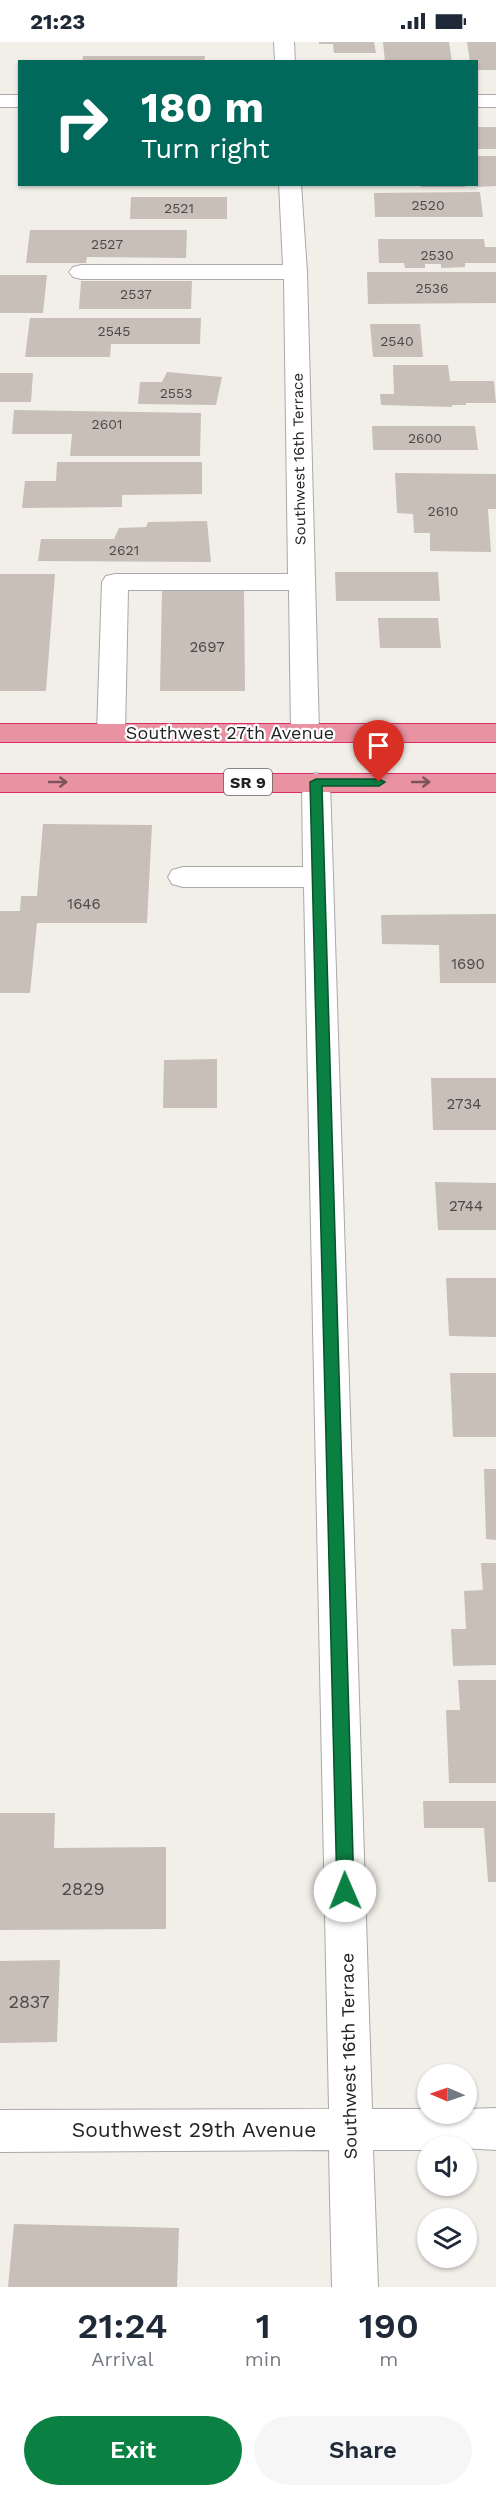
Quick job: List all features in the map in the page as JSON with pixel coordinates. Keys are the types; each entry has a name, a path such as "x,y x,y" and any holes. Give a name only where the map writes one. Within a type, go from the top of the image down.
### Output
{"highway":[{"name":"Southwest 27th Avenue","path":"0,733 496,733"},
{"name":"SR 9","path":"0,783 496,783"}],"street":[{"path":"284,42 285,60"},
{"path":"0,101 18,101"},
{"path":"478,101 496,101"},
{"name":"Southwest 16th Terrace","path":"290,186 295,272 305,733"},
{"path":"81,272 295,272"},
{"path":"111,733 115,582 302,582"},
{"name":"Southwest 16th Terrace","path":"316,782 355,2287"},
{"path":"183,877 318,877"},
{"name":"Southwest 29th Avenue","path":"0,2131 496,2129"}],"building":[{"path":"319,42 374,42 376,53 334,53 333,44 319,44"},
{"path":"383,42 449,42 452,60 385,60"},
{"path":"467,42 496,42 496,70 478,70 478,60 470,60"},
{"path":"83,56 205,56 204,60 82,60"},
{"path":"478,127 496,127 496,149 478,149"},
{"path":"478,156 496,156 496,186 477,187"},
{"path":"421,186 465,186 465,187"},
{"path":"480,192 483,217 375,217 374,193"},
{"path":"131,197 227,197 227,219 130,219"},
{"path":"30,230 187,230 186,258 87,257 86,263 26,263"},
{"path":"378,239 484,239 485,247 496,247 496,263 465,263 465,267 441,268 441,264 425,264 425,268 405,268 404,263 379,263"},
{"path":"367,272 496,272 496,303 368,304"},
{"path":"0,275 47,275 43,313 0,313"},
{"path":"81,281 192,281 191,309 79,309"},
{"path":"30,318 201,318 200,344 111,344 110,357 25,357"},
{"path":"370,324 420,324 423,357 373,357"},
{"path":"393,365 448,365 450,381 494,381 496,403 466,403 466,405 452,405 452,407 381,405 380,394 394,394"},
{"path":"167,372 222,377 216,405 138,404 140,382 162,382"},
{"path":"0,373 33,373 31,402 0,402"},
{"path":"14,410 201,413 200,456 70,456 72,434 12,434"},
{"path":"372,426 475,426 478,450 373,450"},
{"path":"57,462 202,462 202,494 122,495 122,507 22,508 25,481 56,481"},
{"path":"395,473 496,474 496,509 488,509 491,552 430,551 430,533 414,533 413,514 397,513"},
{"path":"207,521 211,562 38,561 41,539 114,539 119,528 146,527 148,522"},
{"path":"335,572 438,572 440,601 336,601"},
{"path":"0,574 55,574 46,691 0,691"},
{"path":"162,590 244,590 245,691 160,691"},
{"path":"378,618 438,618 441,648 380,648"},
{"path":"43,824 152,825 147,923 37,923 30,993 0,993 0,911 20,911 21,896 37,896"},
{"path":"496,914 496,983 440,983 439,945 382,944 381,915"},
{"path":"217,1059 217,1108 163,1108 164,1060"},
{"path":"431,1078 496,1078 496,1130 433,1130"},
{"path":"435,1182 496,1183 496,1230 438,1230"},
{"path":"446,1278 496,1278 496,1337 449,1336"},
{"path":"450,1373 496,1373 496,1437 453,1437"},
{"path":"484,1469 496,1469 496,1540 486,1539"},
{"path":"481,1563 496,1563 496,1665 453,1666 451,1629 466,1629 464,1591 483,1590"},
{"path":"458,1680 496,1680 496,1783 449,1783 446,1710 460,1710"},
{"path":"423,1801 496,1801 496,1882 488,1882 484,1828 424,1828"},
{"path":"0,1813 55,1813 54,1848 166,1847 166,1929 0,1930"},
{"path":"60,1960 57,2042 0,2043 0,1961"},
{"path":"14,2224 179,2228 177,2287 8,2287"}],"route":[{"path":"345,1891 316,782 379,782"}]}
